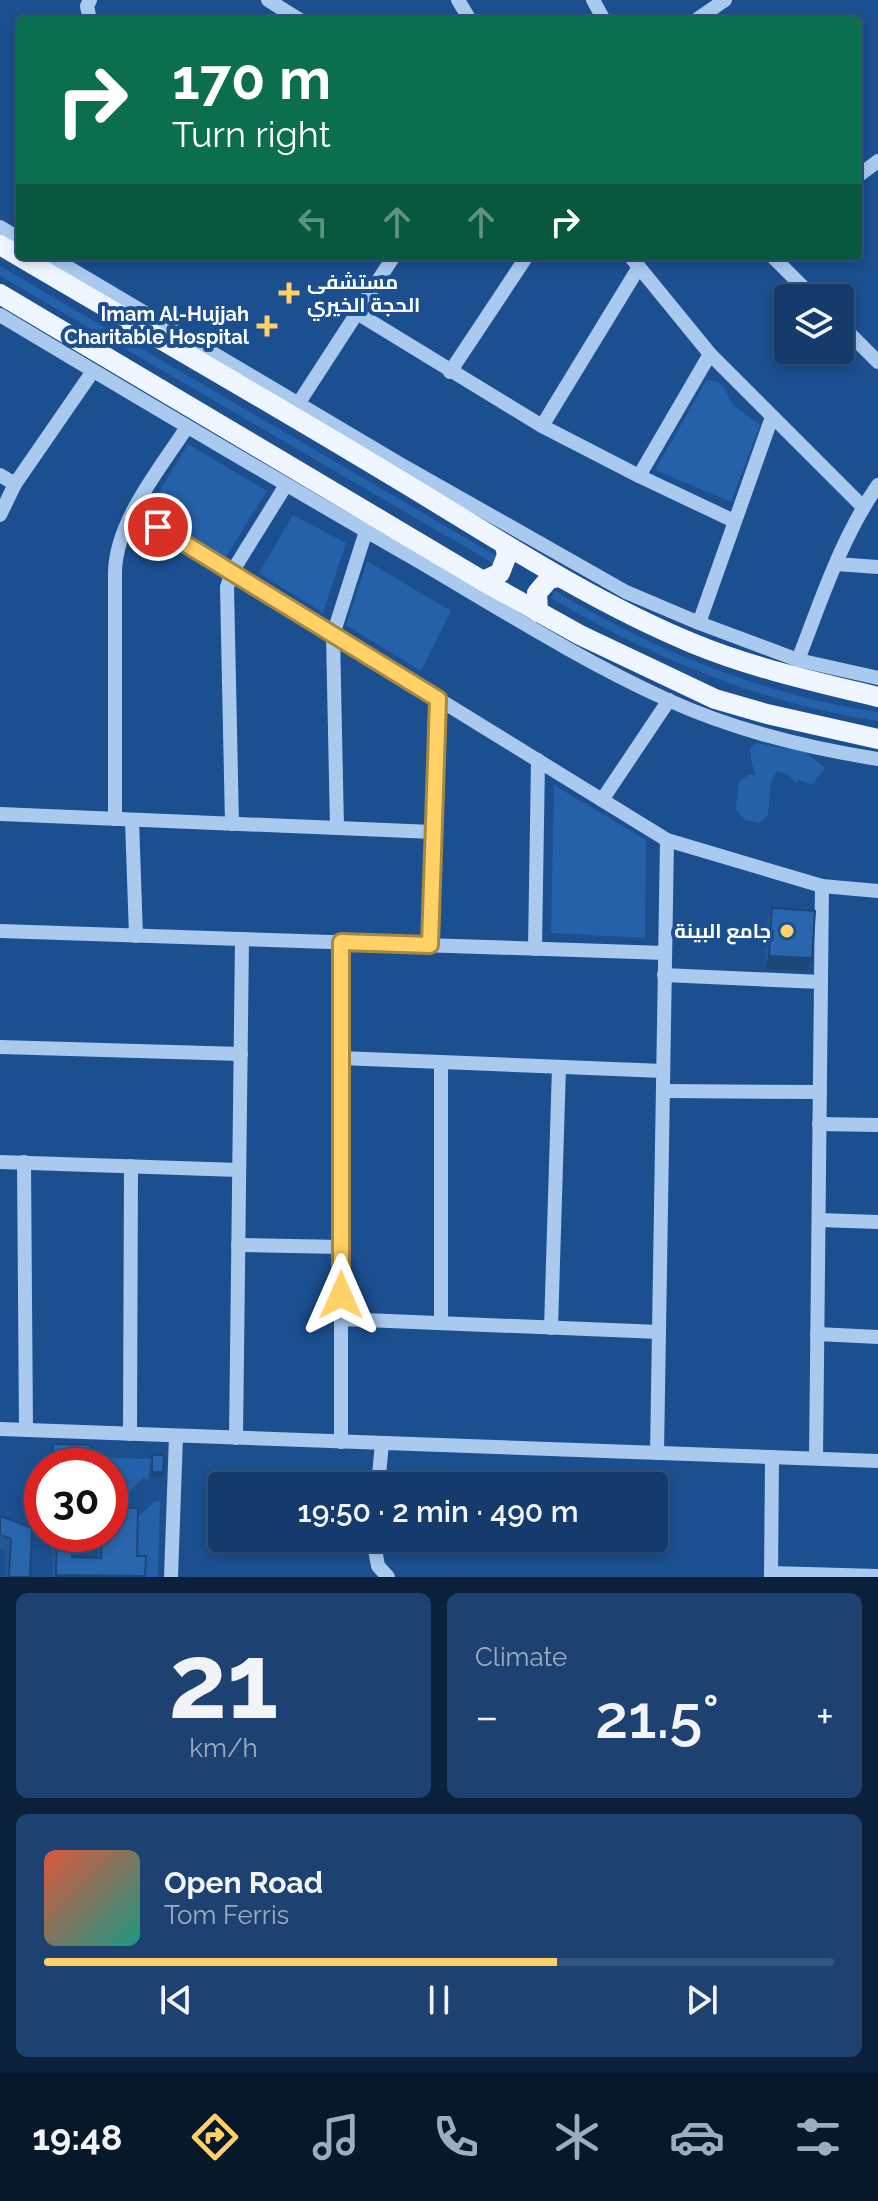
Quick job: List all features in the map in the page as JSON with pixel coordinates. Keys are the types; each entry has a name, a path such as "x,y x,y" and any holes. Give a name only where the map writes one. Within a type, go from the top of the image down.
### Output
{"main road":[{"path":"26,260 397,470 505,546 559,577 706,649 745,663 878,697"},
{"path":"0,294 369,523 607,648 715,699 874,749"},
{"path":"483,581 500,573 507,555 505,546"},
{"path":"538,612 537,593 549,579 559,577"}],"street":[{"path":"268,0 285,4"},
{"path":"702,16 725,0"},
{"path":"56,260 298,404 397,470 626,592 798,660 878,678"},
{"path":"298,404 391,260"},
{"path":"450,372 524,260"},
{"path":"776,260 800,284"},
{"path":"542,426 635,262 710,354 863,507"},
{"path":"357,313 542,426 734,521"},
{"path":"0,315 286,485 369,523 609,670 669,700 712,717 800,744 874,749"},
{"path":"854,337 876,358"},
{"path":"639,476 710,354"},
{"path":"0,515 15,484 93,371"},
{"path":"699,623 772,417"},
{"path":"115,819 115,560 120,537 133,511 187,427"},
{"path":"0,475 15,484"},
{"path":"232,824 226,594 232,572 286,485"},
{"path":"798,660 836,564 863,507 878,485"},
{"path":"133,511 667,840 822,886 878,891"},
{"path":"337,828 333,635 369,523"},
{"path":"836,564 878,567"},
{"path":"430,945 438,699"},
{"path":"602,800 669,700"},
{"path":"535,949 538,760"},
{"path":"0,814 433,832"},
{"path":"132,820 136,936"},
{"path":"657,1453 667,840"},
{"path":"816,1458 822,886"},
{"path":"0,931 665,953"},
{"path":"236,1438 242,939"},
{"path":"341,942 341,1442"},
{"path":"664,975 821,982"},
{"path":"0,1047 241,1054"},
{"path":"341,1058 663,1071"},
{"path":"441,1062 441,1323"},
{"path":"551,1328 559,1067"},
{"path":"663,1091 820,1092"},
{"path":"819,1124 878,1125"},
{"path":"0,1162 239,1170"},
{"path":"24,1162 26,1430"},
{"path":"130,1434 131,1166"},
{"path":"819,1220 878,1222"},
{"path":"238,1245 341,1247"},
{"path":"341,1319 659,1332"},
{"path":"817,1334 878,1337"},
{"path":"0,1429 878,1461"},
{"path":"171,1577 176,1436"},
{"path":"379,1472 382,1443"},
{"path":"772,1457 771,1575 877,1577"},
{"path":"376,1552 378,1566 388,1577"}],"shaded area":[{"path":"0,266 507,562 503,569 0,276"},
{"path":"706,381 715,381 723,386 733,405 760,425 731,502 655,470"},
{"path":"188,444 267,491 226,557 148,510"},
{"path":"293,515 346,543 323,613 259,573"},
{"path":"367,561 451,611 421,671 346,625"},
{"path":"555,591 670,651 751,682 878,712 878,721 792,703 708,675 589,620 551,598"},
{"path":"757,743 805,752 825,768 812,785 800,780 795,783 790,776 777,771 771,781 768,815 760,823 744,820 736,809 739,781 748,775 756,775 750,748"},
{"path":"554,785 646,840 645,938 551,933"},
{"path":"128,1458 151,1459 148,1480 143,1478 128,1493"},
{"path":"160,1501 158,1577 141,1577 132,1569 133,1521"}],"building":[{"path":"772,908 815,911 812,958 769,956"},
{"path":"53,1444 89,1445 92,1448 53,1448"},
{"path":"152,1455 164,1455 163,1472 152,1472"},
{"path":"128,1508 138,1508 137,1556 146,1556 145,1576 56,1575 57,1552 72,1552 72,1557 101,1558 101,1552 128,1552"},
{"path":"0,1516 24,1525 24,1552 31,1552 30,1577 9,1577 11,1539 0,1535"}],"place":[{"name":"مستشفى الحجة الخيري","path":"289,293"},
{"name":"Imam Al-Hujjah Charitable Hospital","path":"267,326"},
{"name":"جامع البينة","path":"787,931"}],"route":[{"path":"158,527 438,699 430,945 341,942 341,1295"}]}
